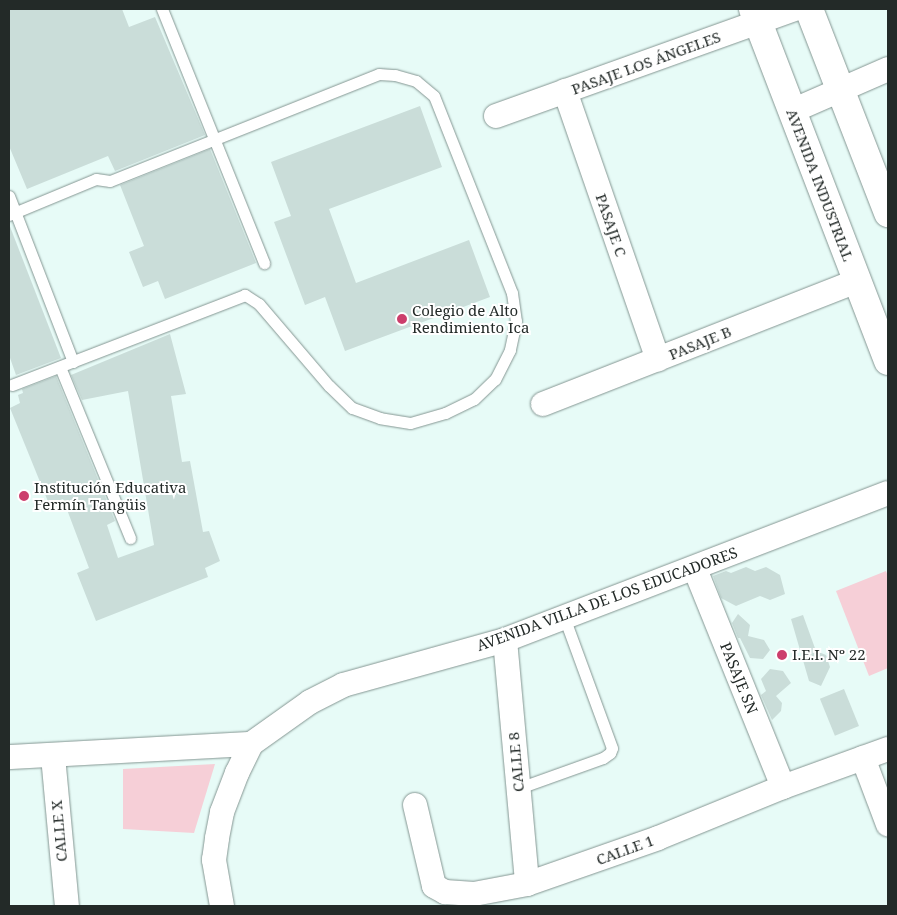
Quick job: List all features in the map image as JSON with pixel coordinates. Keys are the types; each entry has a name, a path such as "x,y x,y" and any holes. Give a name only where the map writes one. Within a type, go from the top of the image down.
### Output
{"street":[{"name":"PASAJE LOS ÁNGELES","path":"496,116 565,91 755,16 795,9"},
{"path":"809,9 888,213"},
{"name":"AVENIDA INDUSTRIAL","path":"755,16 888,361"},
{"path":"792,111 888,69"},
{"name":"PASAJE C","path":"565,91 658,359"},
{"name":"PASAJE B","path":"543,404 857,280"},
{"name":"AVENIDA VILLA DE LOS EDUCADORES","path":"251,744 310,702 343,685 506,640 888,493"},
{"name":"PASAJE SN","path":"695,568 783,787"},
{"name":"CALLE 8","path":"506,640 527,884"},
{"path":"9,757 251,744"},
{"path":"222,906 214,860 217,838 222,812 236,773 251,744"},
{"name":"CALLE 1","path":"415,805 434,886 445,892 474,894 527,884 658,838 783,787 888,749"},
{"name":"CALLE X","path":"52,756 67,906"},
{"path":"863,758 888,824"}],"lane":[{"path":"162,9 216,138 264,264"},
{"path":"12,214 96,179 110,181 380,74 416,81 434,96 512,293 516,321 510,350 495,378 474,399 444,412 410,423 380,418 352,408 329,386 259,304 245,295 12,385"},
{"path":"9,196 12,214 73,362"},
{"path":"60,367 130,538"},
{"path":"519,788 603,758 610,753 612,748 564,617"}],"shaded area":[{"path":"886,571 888,576 888,668 869,676 836,591"},
{"path":"215,764 194,833 123,829 123,769"}],"building":[{"path":"9,9 122,9 129,27 155,17 205,135 115,171 108,156 27,189 9,146"},
{"path":"420,106 442,167 329,209 356,283 469,240 490,297 345,351 325,297 305,305 274,222 291,216 271,162"},
{"path":"210,149 256,263 165,299 158,281 143,287 129,252 144,246 120,185"},
{"path":"9,224 61,358 16,375 9,355"},
{"path":"170,334 186,394 171,396 182,462 190,461 203,532 209,531 220,561 205,568 208,577 96,621 77,573 89,568 63,499 49,504 10,408 20,403 18,395 23,393 22,389 56,376 115,521 107,525 118,558 154,545 128,391 82,400 71,375"},
{"path":"746,567 755,571 766,567 780,575 785,594 770,600 760,596 736,606 721,598 713,576 726,571 731,573"},
{"path":"738,614 750,625 748,636 764,640 770,650 763,659 750,658 740,638 738,638 732,623"},
{"path":"803,615 816,651 826,655 830,667 821,686 809,681 791,619"},
{"path":"770,669 783,671 791,683 776,696 782,703 781,711 772,720 761,695 766,691 761,679"},
{"path":"844,689 859,726 835,736 820,699"}],"place":[{"name":"Colegio de Alto Rendimiento Ica","path":"402,319"},
{"name":"Institución Educativa Fermín Tangüis","path":"24,496"},
{"name":"I.E.I. Nº 22","path":"782,655"}]}
